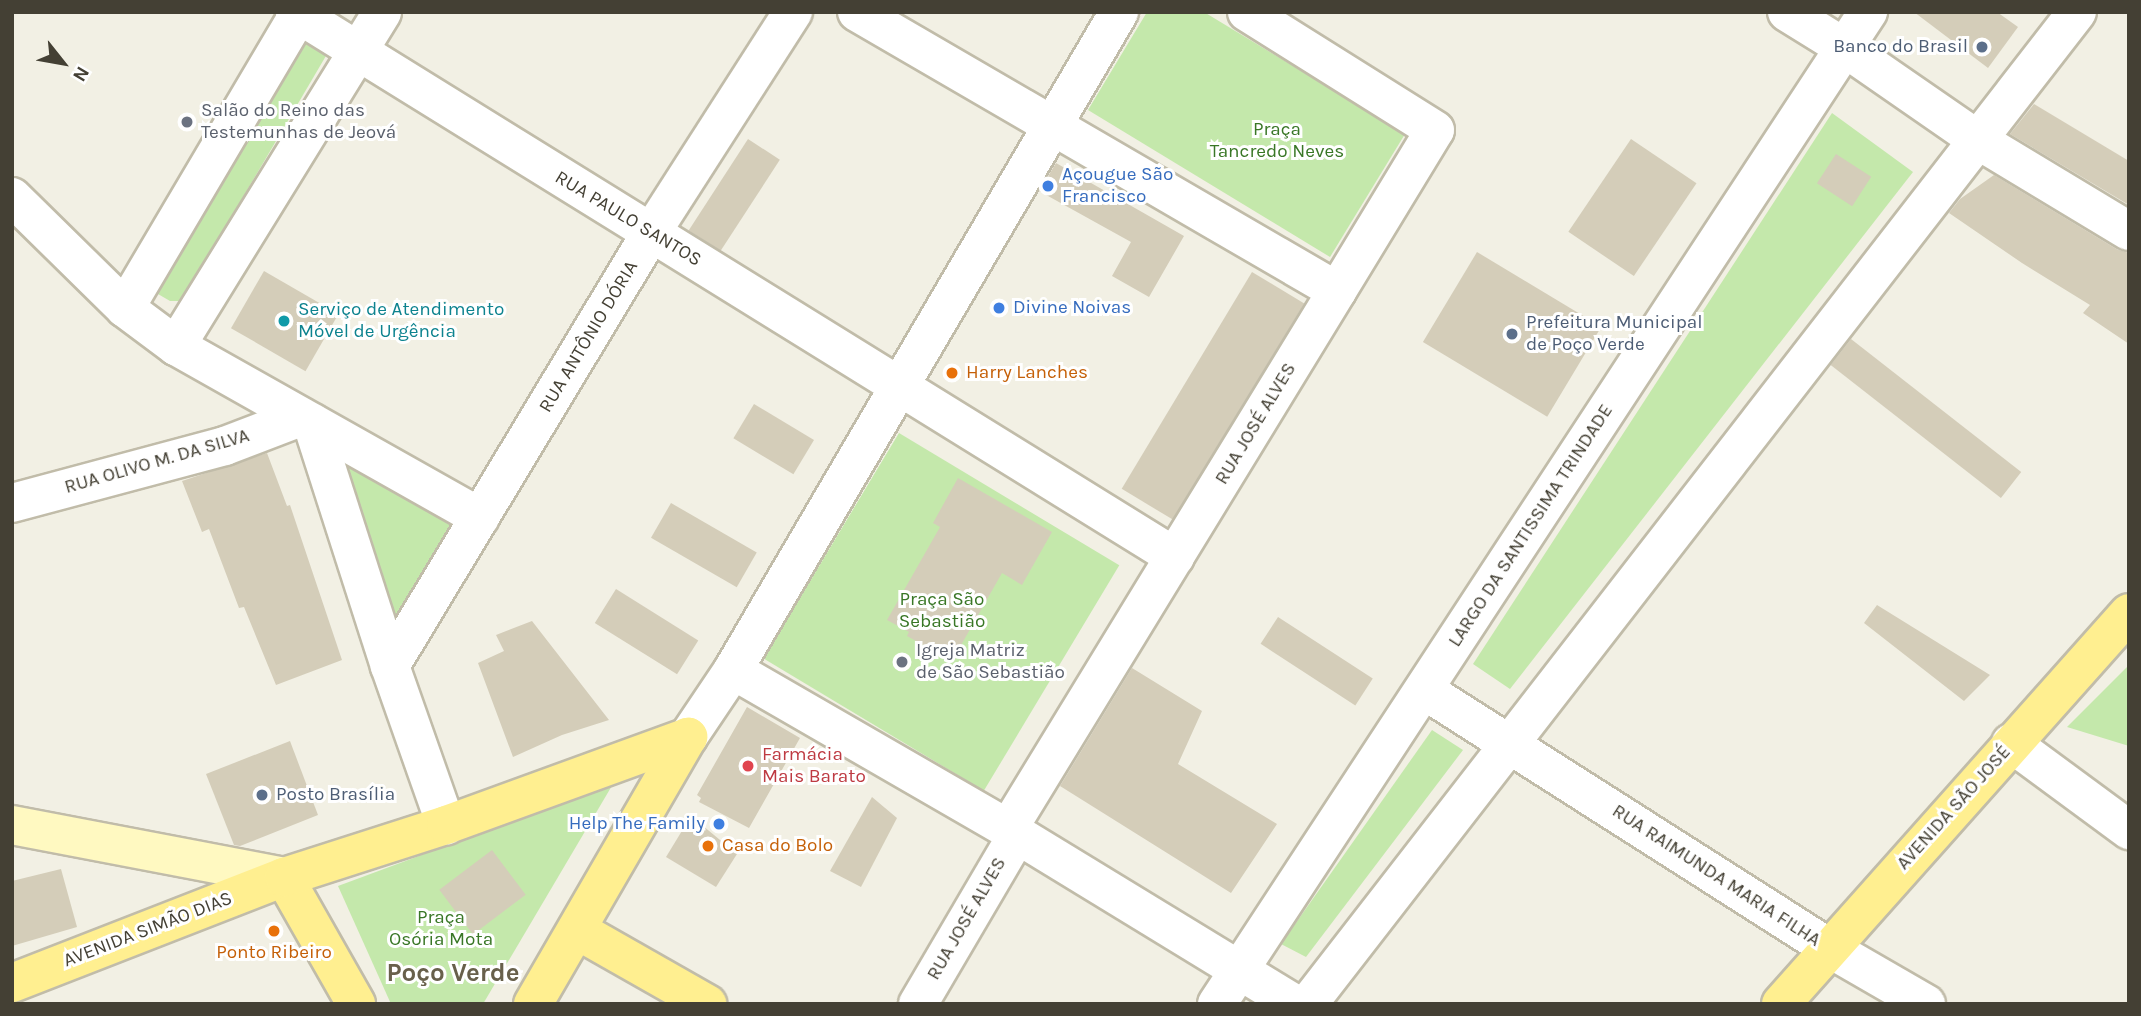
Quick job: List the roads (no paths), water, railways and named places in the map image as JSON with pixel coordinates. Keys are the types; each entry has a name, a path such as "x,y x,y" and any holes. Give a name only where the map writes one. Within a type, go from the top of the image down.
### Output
{"main road":[{"name":"AVENIDA SÃO JOSÉ","path":"1781,1004 2129,613"},
{"path":"12,825 284,877 446,825 688,737"},
{"path":"533,1004 688,737"},
{"path":"284,877 356,1004"},
{"name":"AVENIDA SIMÃO DIAS","path":"12,983 284,877"},
{"path":"578,930 707,1004"}],"street":[{"path":"176,346 382,12"},
{"name":"RUA ANTÔNIO DÓRIA","path":"390,666 652,233 793,12"},
{"path":"857,12 1338,291 1435,130 1247,12"},
{"path":"688,737 733,670 1119,12"},
{"path":"1787,12 1845,48 1978,140 2129,231"},
{"name":"LARGO DA SANTISSIMA TRINDADE","path":"1217,1004 1868,12"},
{"path":"1308,1004 2077,12"},
{"name":"RUA PAULO SANTOS","path":"125,308 298,13 899,384"},
{"path":"12,197 125,308 176,346 480,517"},
{"name":"RUA JOSÉ ALVES","path":"1175,557 1338,291"},
{"path":"899,384 1175,557 1013,832"},
{"path":"307,420 446,825"},
{"name":"RUA OLIVO M. DA SILVA","path":"12,503 225,446 307,420"},
{"path":"733,670 1013,832 1295,1004"},
{"name":"RUA RAIMUNDA MARIA FILHA","path":"1424,690 1829,948 1926,1004"},
{"path":"2011,743 2129,830"},
{"name":"RUA JOSÉ ALVES","path":"918,1004 1013,832"}],"place":[{"name":"Banco do Brasil","path":"1982,47"},
{"name":"Salão do Reino das Testemunhas de Jeová","path":"187,122"},
{"name":"Açougue São Francisco","path":"1048,186"},
{"name":"Divine Noivas","path":"999,308"},
{"name":"Serviço de Atendimento Móvel de Urgência","path":"284,321"},
{"name":"Prefeitura Municipal de Poço Verde","path":"1512,334"},
{"name":"Harry Lanches","path":"952,373"},
{"name":"Igreja Matriz de São Sebastião","path":"902,662"},
{"name":"Farmácia Mais Barato","path":"748,766"},
{"name":"Posto Brasília","path":"262,795"},
{"name":"Help The Family","path":"719,824"},
{"name":"Casa do Bolo","path":"708,846"},
{"name":"Ponto Ribeiro","path":"274,931"}],"district":[{"name":"Poço Verde","path":"453,973"}],"park label":[{"name":"Praça Tancredo Neves","path":"1277,141"},
{"name":"Praça São Sebastião","path":"942,611"},
{"name":"Praça Osória Mota","path":"441,929"}]}
